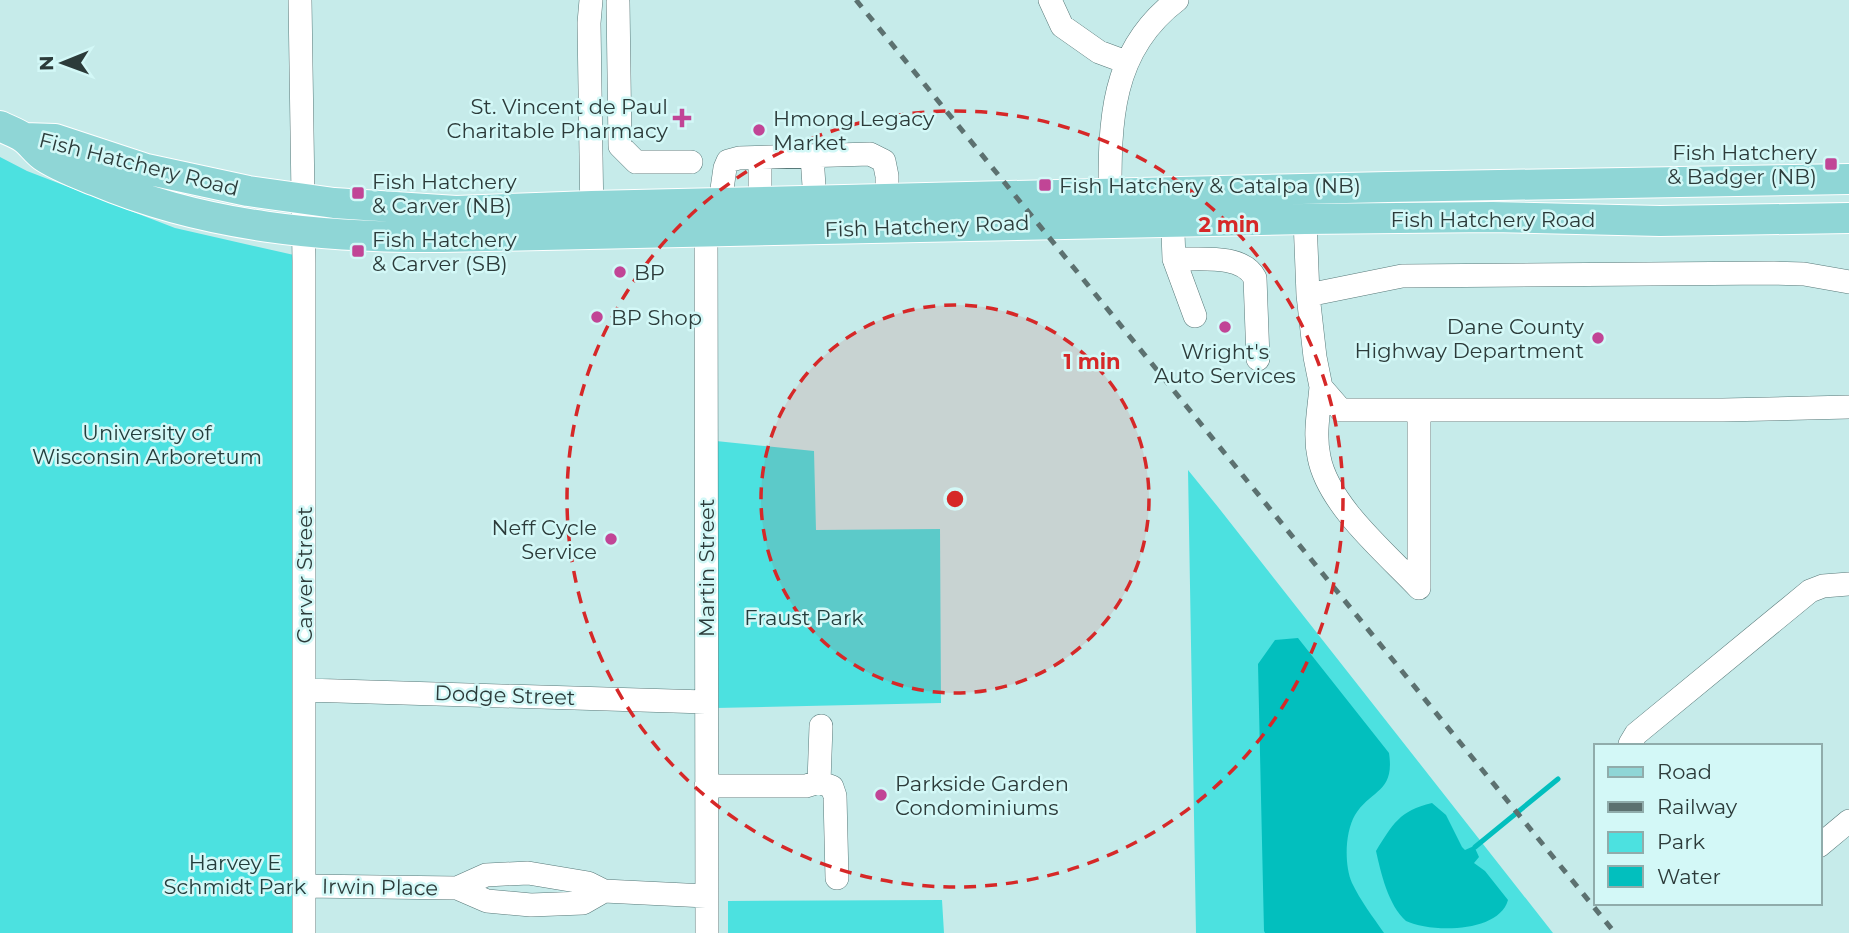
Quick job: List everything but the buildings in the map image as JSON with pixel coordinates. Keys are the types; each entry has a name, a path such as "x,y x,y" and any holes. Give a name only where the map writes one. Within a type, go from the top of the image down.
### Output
{"main road":[{"name":"Fish Hatchery Road","path":"12,132 46,158 122,191 200,214 304,216 391,237 592,219 711,212 1172,207 1849,179"},
{"name":"Fish Hatchery Road","path":"711,212 760,202 887,200 1110,208"},
{"name":"Fish Hatchery Road","path":"1172,207 1305,219 1492,217 1660,221 1849,218"}],"street":[{"name":"Carver Street","path":"300,0 304,216 304,933"},
{"path":"1050,0 1062,26 1099,52 1126,62"},
{"path":"1110,208 1111,129 1115,97 1126,62 1161,12 1177,0"},
{"path":"592,219 589,23 591,1 623,1 620,146"},
{"path":"591,146 620,146 636,162 691,162"},
{"path":"760,202 760,158 870,154 884,161 887,200"},
{"path":"812,156 815,201"},
{"name":"Martin Street","path":"707,933 706,702 711,212 728,161 760,158"},
{"path":"1172,207 1174,259 1195,316"},
{"path":"1305,219 1308,295 1321,387 1316,435 1325,480 1351,515 1419,587 1419,410"},
{"path":"1174,259 1223,261 1240,264 1251,270 1255,278 1258,359"},
{"path":"1308,295 1402,276 1774,273 1804,274 1849,282"},
{"path":"1321,387 1341,410 1723,410 1849,407"},
{"path":"1630,744 1636,734 1810,591 1823,586 1849,584"},
{"name":"Dodge Street","path":"305,690 706,702"},
{"path":"819,782 821,726"},
{"path":"706,786 806,786 819,782 832,787 835,796 837,878"},
{"path":"1821,844 1849,821"},
{"name":"Irwin Place","path":"457,888 486,875 528,873 587,883 604,891 706,896"},
{"name":"Irwin Place","path":"304,886 457,888 487,901 531,905 583,903 604,891"}],"green space":[{"name":"University of Wisconsin Arboretum","path":"0,157 27,171 175,228 294,255 294,933 0,933"},
{"name":"Fraust Park","path":"716,441 814,451 816,530 940,529 941,703 715,708"},
{"path":"1188,470 1218,507 1553,933 1196,933"},
{"path":"942,900 944,933 728,933 728,901"}],"water":[{"path":"1298,638 1389,753 1390,766 1385,783 1355,815 1349,830 1347,849 1352,883 1384,933 1264,931 1258,664 1275,640"},
{"path":"1432,803 1446,815 1462,847 1465,850 1474,846 1479,857 1474,863 1485,871 1508,900 1502,911 1492,919 1463,927 1431,927 1406,921 1394,906 1376,851 1398,820 1412,810"}],"waterway":[{"path":"1475,847 1558,779"}],"railway":[{"path":"856,0 1615,933"}],"place":[{"name":"St. Vincent de Paul Charitable Pharmacy","path":"682,118"},
{"name":"Hmong Legacy Market","path":"759,130"},
{"name":"Fish Hatchery & Badger (NB)","path":"1831,164"},
{"name":"Fish Hatchery & Catalpa (NB)","path":"1045,185"},
{"name":"Fish Hatchery & Carver (NB)","path":"358,193"},
{"name":"Fish Hatchery & Carver (SB)","path":"358,251"},
{"name":"BP","path":"620,272"},
{"name":"BP Shop","path":"597,317"},
{"name":"Wright's Auto Services","path":"1225,327"},
{"name":"Dane County Highway Department","path":"1598,338"},
{"name":"Neff Cycle Service","path":"611,539"},
{"name":"Parkside Garden Condominiums","path":"881,795"}],"park label":[{"name":"Harvey E Schmidt Park","path":"235,874"}]}
